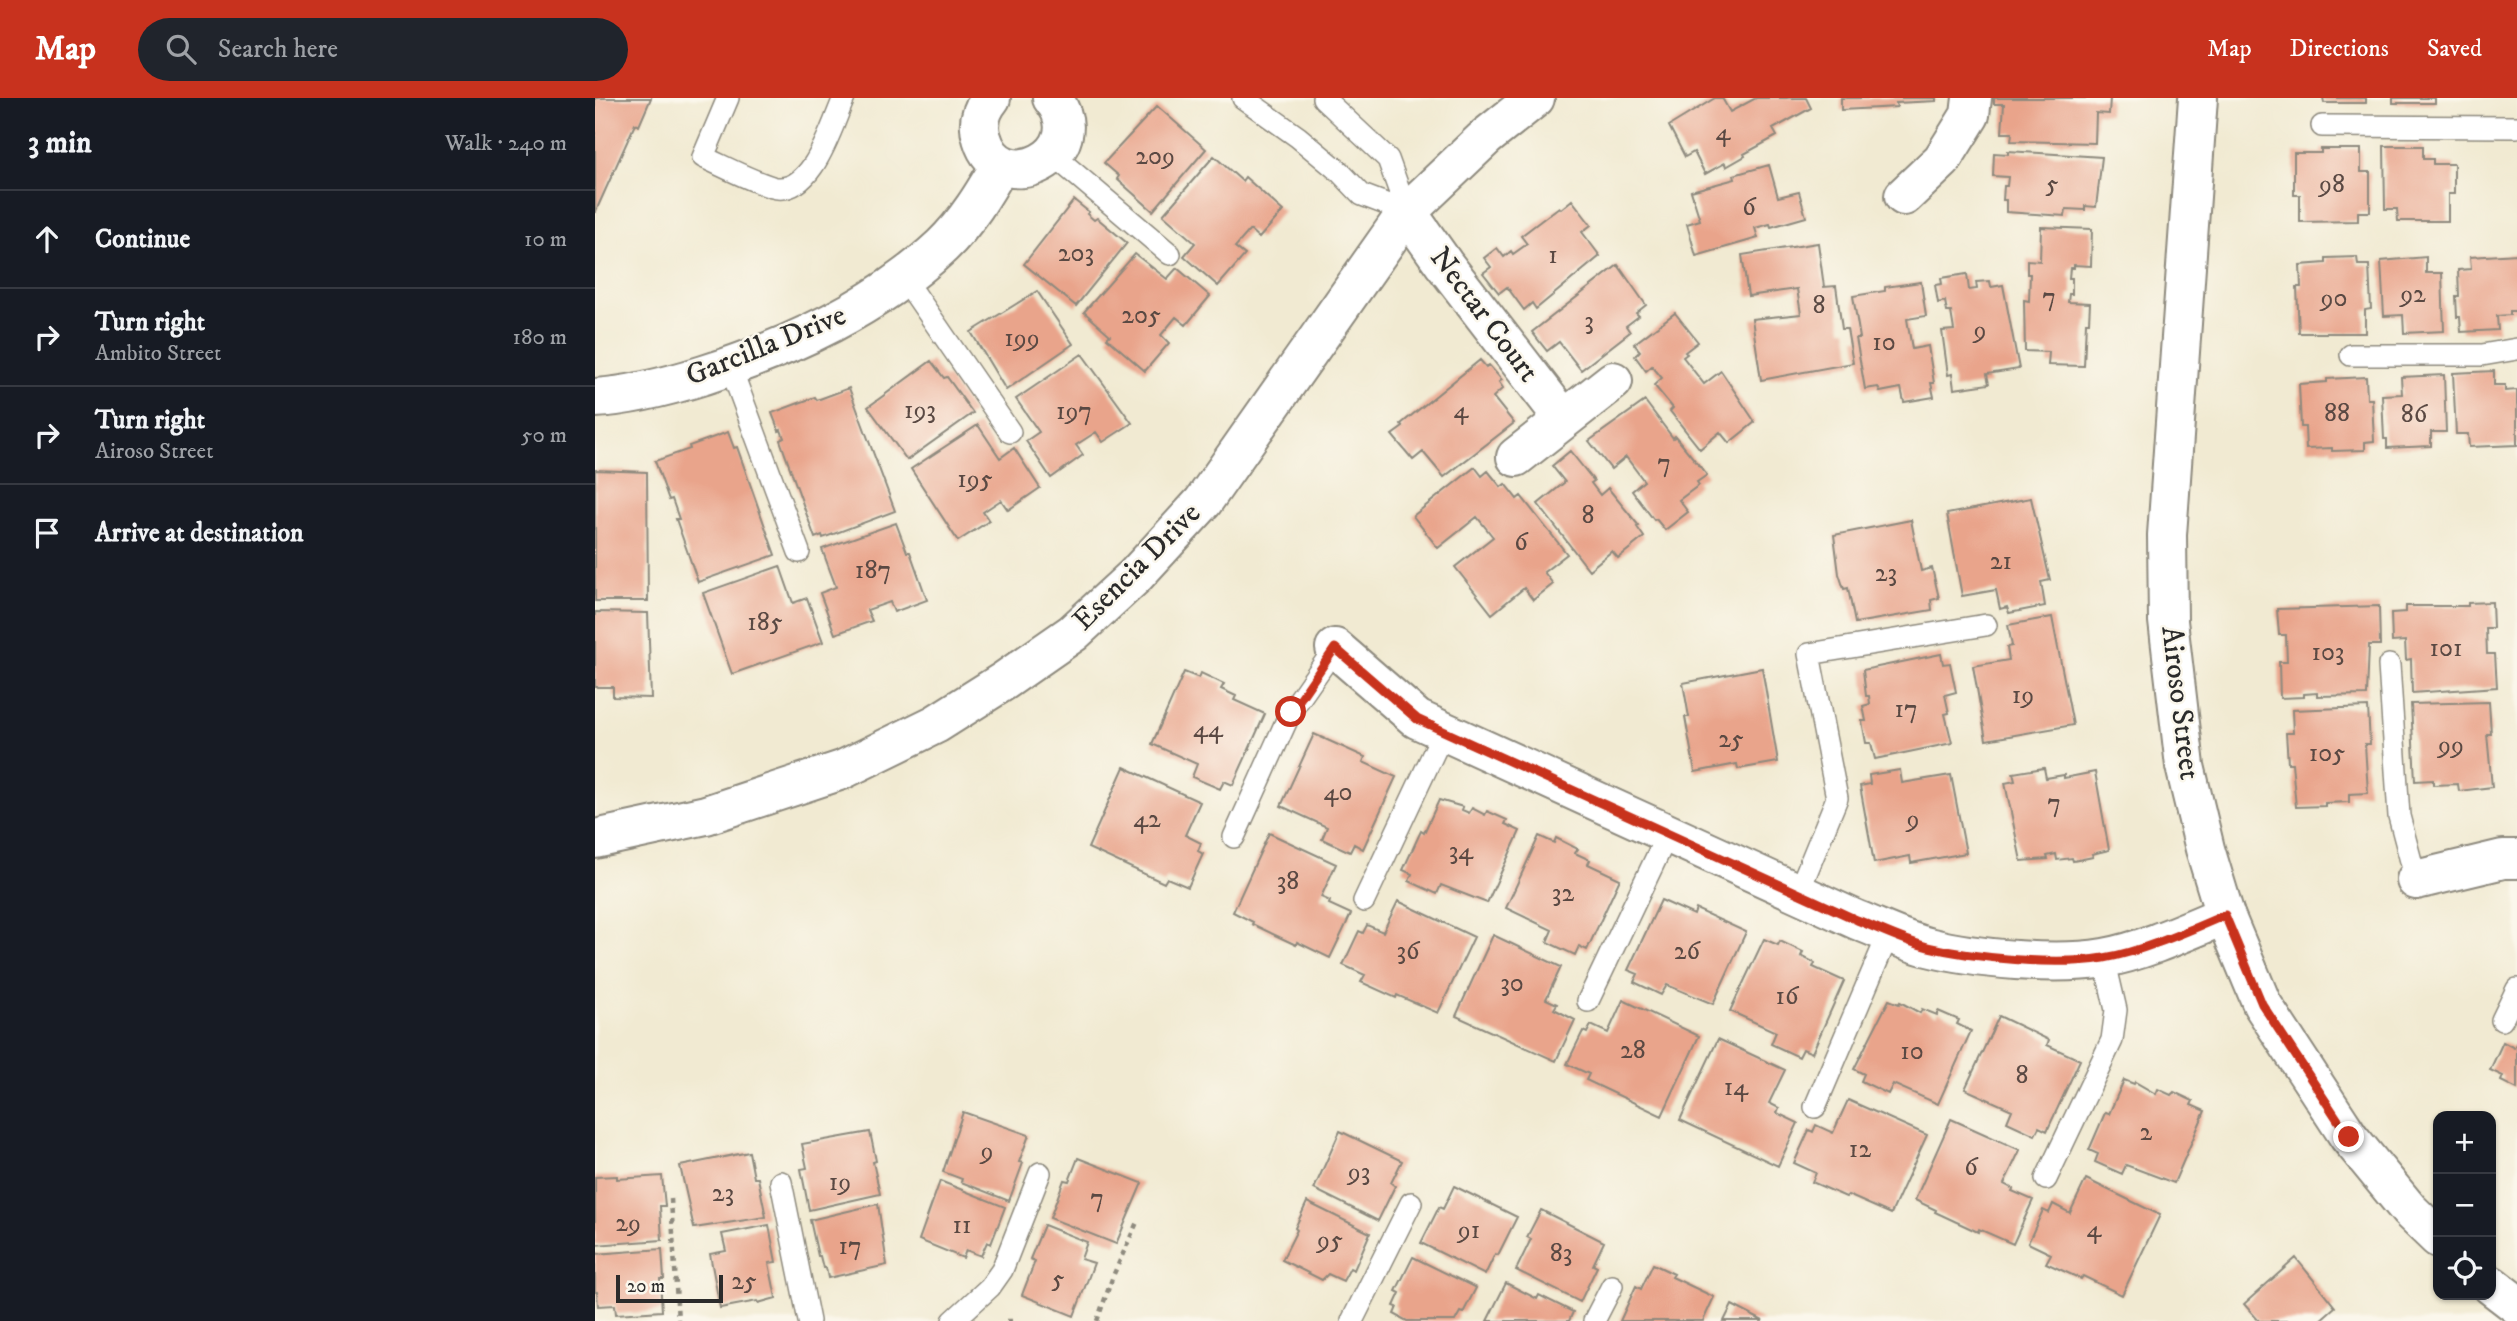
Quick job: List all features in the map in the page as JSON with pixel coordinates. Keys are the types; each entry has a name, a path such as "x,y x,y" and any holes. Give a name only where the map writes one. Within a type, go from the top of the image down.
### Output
{"street":[{"path":"991,98 981,115 980,134 987,151 1001,164 1020,169 1046,161 1053,155 1062,138 1061,111 1052,98"},
{"name":"Esencia Drive","path":"595,839 706,815 842,770 936,723 1004,681 1073,633 1135,576 1202,502 1406,212 1486,136 1535,98"},
{"path":"1905,196 1942,160 1970,115 1972,98"},
{"name":"Airoso Street","path":"2198,98 2167,535 2168,621 2185,766 2205,849 2225,915 2262,1004 2341,1126 2409,1210 2437,1237"},
{"name":"Garcilla Drive","path":"595,398 613,397 679,383 730,366 794,341 855,311 904,278 943,245 979,204 1001,164"},
{"name":"Nectar Court","path":"1406,212 1563,418"},
{"path":"1516,457 1613,381"},
{"path":"1335,648 1417,719 1798,893 1926,947 1989,958 2058,961 2104,958 2178,934 2225,915"},
{"path":"2416,880 2503,859 2517,859"},
{"path":"2496,1289 2517,1306"}],"lane":[{"path":"728,98 703,157 774,187 791,187 803,179 814,166 844,98"},
{"path":"1243,98 1298,137 1340,172 1362,195 1406,212"},
{"path":"1324,98 1388,159 1406,212"},
{"path":"2322,126 2517,127"},
{"path":"1053,155 1170,254"},
{"path":"904,278 1010,432"},
{"path":"2351,355 2483,355 2517,349"},
{"path":"730,366 799,552"},
{"path":"1798,893 1836,798 1809,654 1986,625"},
{"path":"1234,837 1291,712 1335,648"},
{"path":"2389,665 2399,816 2416,880"},
{"path":"1364,901 1444,731"},
{"path":"1588,1001 1668,833"},
{"path":"1815,1107 1889,933"},
{"path":"2046,1180 2112,1040 2116,1010 2104,958"},
{"path":"2502,1020 2517,989"},
{"path":"953,1321 990,1287 1002,1270 1039,1173"},
{"path":"781,1182 809,1321"},
{"path":"1352,1321 1411,1203"},
{"path":"1594,1321 1612,1286"}],"path":[{"path":"671,1199 678,1321"},
{"path":"1097,1321 1138,1220"}],"building":[{"path":"595,98 651,98 639,126 635,124 595,213"},
{"path":"1715,98 1722,98 1730,112 1756,98 1806,98 1811,108 1773,129 1777,136 1744,154 1745,156 1726,167 1725,163 1705,174 1694,152 1685,157 1669,126"},
{"path":"1841,98 1936,98 1936,101 1896,103 1897,107 1841,110"},
{"path":"1994,98 2110,98 2109,114 2096,113 2095,143 2011,141 2012,133 2002,133 2004,104 1994,104"},
{"path":"2323,98 2366,98 2366,103 2324,103"},
{"path":"2393,98 2435,98 2435,103 2393,103"},
{"path":"1157,106 1206,149 1153,211 1117,179 1119,176 1104,163"},
{"path":"2384,146 2423,146 2423,159 2433,159 2433,164 2454,164 2454,194 2448,194 2448,221 2398,221 2397,209 2385,209"},
{"path":"2321,149 2361,149 2361,172 2370,172 2370,212 2358,212 2358,221 2300,222 2300,195 2294,195 2294,153 2321,153"},
{"path":"2008,151 2102,157 2096,207 2085,206 2085,210 2066,209 2065,216 2006,212 2006,200 2003,200 2008,177 1993,176 1994,153 2008,154"},
{"path":"1214,156 1242,181 1245,177 1283,211 1259,238 1250,230 1235,247 1245,255 1218,286 1184,256 1195,243 1163,215"},
{"path":"1769,165 1778,197 1799,192 1806,217 1771,227 1770,224 1755,228 1758,238 1696,256 1687,224 1700,220 1691,191 1735,179 1734,175"},
{"path":"1074,200 1089,212 1087,214 1094,220 1097,218 1127,243 1076,306 1024,264"},
{"path":"1572,200 1591,225 1582,232 1600,256 1536,309 1532,303 1524,310 1507,287 1499,293 1483,273 1491,267 1484,258 1497,248 1504,257 1511,251 1513,254 1527,244 1521,236"},
{"path":"2041,227 2092,229 2091,266 2074,265 2074,268 2070,268 2069,278 2072,278 2072,294 2069,294 2068,302 2090,303 2089,322 2086,322 2084,366 2048,365 2049,352 2025,351 2024,300 2029,301 2030,274 2027,274 2027,260 2040,261"},
{"path":"1818,243 1824,287 1836,286 1842,329 1847,329 1853,363 1761,380 1752,319 1801,314 1797,289 1748,296 1742,255"},
{"path":"1135,254 1167,279 1177,268 1210,296 1186,325 1176,317 1161,335 1169,343 1145,371 1107,338 1110,335 1084,312"},
{"path":"2517,254 2517,311 2510,311 2510,315 2497,316 2498,330 2461,332 2460,317 2457,317 2458,270 2471,269 2470,257"},
{"path":"2357,257 2358,265 2369,265 2371,309 2365,310 2365,333 2299,333 2297,287 2301,287 2300,265 2326,263 2326,258"},
{"path":"2426,257 2426,273 2442,273 2444,331 2404,333 2403,315 2384,316 2381,261"},
{"path":"1618,265 1646,305 1636,313 1639,316 1626,326 1630,332 1581,370 1559,342 1547,351 1532,332"},
{"path":"1967,274 1969,290 1977,289 1976,282 1990,281 1991,287 2003,285 2019,369 1987,374 1989,384 1954,389 1952,374 1948,375 1942,331 1954,330 1951,312 1947,312 1945,301 1938,303 1935,285 1942,284 1941,278"},
{"path":"1921,282 1926,316 1907,319 1912,349 1928,346 1934,397 1904,402 1901,388 1880,392 1878,387 1865,389 1856,338 1860,338 1853,296 1885,291 1885,287"},
{"path":"1037,291 1073,344 1006,390 971,332"},
{"path":"1675,313 1698,342 1685,352 1687,354 1683,357 1704,384 1721,371 1755,422 1729,443 1720,432 1700,449 1670,411 1673,408 1654,385 1662,378 1652,366 1646,371 1635,356 1640,351 1634,344"},
{"path":"1082,354 1132,423 1103,442 1096,432 1076,445 1083,455 1051,478 1026,441 1039,432 1016,399"},
{"path":"1480,360 1486,367 1489,365 1502,380 1499,382 1503,388 1493,397 1514,423 1444,477 1423,452 1413,460 1392,435 1403,427 1401,424"},
{"path":"931,361 944,378 947,377 973,413 907,460 868,407"},
{"path":"2494,371 2494,385 2505,385 2505,391 2517,390 2517,445 2469,447 2468,434 2456,434 2453,373"},
{"path":"2444,375 2446,432 2431,432 2431,446 2387,448 2387,439 2384,439 2382,395 2402,394 2401,377"},
{"path":"2366,377 2367,399 2372,399 2374,441 2365,442 2365,450 2306,449 2305,427 2301,427 2299,384"},
{"path":"849,388 895,511 823,538 822,535 815,538 780,440 784,438 772,413"},
{"path":"1645,401 1673,438 1675,436 1707,475 1697,482 1699,485 1679,500 1688,512 1665,530 1632,491 1644,481 1626,457 1611,469 1589,441"},
{"path":"978,425 1000,458 1014,448 1040,488 1008,510 1001,500 983,512 989,521 958,541 911,469"},
{"path":"728,432 734,448 737,447 775,555 698,582 676,519 679,519 672,499 669,500 655,461"},
{"path":"1570,451 1594,481 1591,483 1600,495 1608,488 1639,526 1637,527 1644,537 1618,558 1612,551 1589,570 1538,504 1565,482 1552,466"},
{"path":"1475,467 1482,476 1488,471 1501,487 1505,484 1517,499 1521,496 1567,554 1544,572 1553,584 1533,600 1524,588 1492,614 1455,567 1493,537 1477,517 1438,548 1413,516"},
{"path":"595,470 647,472 648,601 595,601"},
{"path":"2031,498 2050,580 2041,582 2045,606 2009,613 2007,607 2000,609 1996,590 1962,596 1947,514"},
{"path":"1911,520 1921,571 1932,568 1939,598 1931,600 1932,610 1855,623 1848,588 1844,589 1839,574 1834,535"},
{"path":"896,523 907,552 910,552 927,600 894,612 890,602 867,610 872,621 835,634 820,593 836,587 822,549"},
{"path":"780,566 793,603 807,598 823,642 732,674 703,593"},
{"path":"2492,602 2493,628 2486,628 2487,654 2495,654 2497,687 2412,693 2411,659 2406,660 2405,641 2392,642 2391,613 2406,612 2406,606 2468,606 2468,603"},
{"path":"2379,606 2380,645 2369,645 2367,695 2317,696 2317,693 2304,694 2304,697 2280,698 2279,662 2287,662 2286,635 2279,635 2277,609"},
{"path":"595,612 648,613 651,698 613,697 613,687 595,687"},
{"path":"2052,617 2073,725 1986,740 1973,666 2009,660 2007,647 2012,646 2008,625"},
{"path":"1941,654 1943,664 1950,663 1956,692 1945,695 1949,713 1945,714 1952,743 1875,759 1871,743 1866,743 1862,721 1866,721 1863,706 1870,704 1869,696 1866,696 1863,670"},
{"path":"1762,668 1778,762 1738,769 1737,764 1695,772 1685,717 1689,717 1683,683"},
{"path":"1184,672 1199,678 1201,673 1224,684 1221,689 1236,696 1234,700 1265,714 1233,785 1224,781 1220,789 1192,777 1197,764 1152,744"},
{"path":"2489,702 2491,734 2487,734 2492,787 2459,791 2458,784 2433,785 2433,780 2415,781 2411,704"},
{"path":"2368,707 2370,744 2365,744 2368,793 2349,794 2349,802 2296,807 2286,733 2293,733 2292,710"},
{"path":"1314,734 1365,757 1363,762 1396,777 1363,849 1354,844 1350,852 1322,839 1327,827 1281,806"},
{"path":"1124,767 1200,802 1185,835 1201,843 1198,851 1203,854 1188,887 1167,878 1164,883 1088,848"},
{"path":"2044,768 2046,778 2064,775 2064,778 2095,772 2109,850 2073,861 2072,858 2057,860 2056,854 2047,856 2048,859 2021,861 2005,783 2015,781 2013,773"},
{"path":"1900,770 1902,783 1951,775 1966,853 1911,863 1910,856 1874,863 1860,786 1870,784 1869,775"},
{"path":"1439,800 1463,807 1462,810 1469,813 1472,808 1485,815 1487,811 1507,820 1505,824 1520,831 1487,903 1441,885 1437,894 1409,881 1412,874 1403,870"},
{"path":"1269,833 1336,864 1321,897 1330,901 1329,904 1351,914 1330,958 1297,942 1296,945 1233,912"},
{"path":"1539,836 1554,843 1556,838 1578,849 1575,853 1590,860 1588,864 1620,879 1587,950 1579,946 1575,955 1547,942 1552,930 1506,908"},
{"path":"1661,900 1694,915 1696,909 1746,932 1713,1004 1667,985 1661,995 1634,982 1638,974 1628,970"},
{"path":"1398,901 1474,937 1438,1013 1361,982 1365,975 1343,965 1359,931 1363,933 1367,925 1383,932"},
{"path":"1493,935 1561,967 1546,999 1557,1004 1554,1009 1575,1020 1556,1061 1456,1016"},
{"path":"1764,939 1778,945 1780,941 1803,952 1801,956 1815,963 1813,967 1844,981 1812,1053 1803,1049 1799,1057 1771,1044 1776,1032 1730,1011"},
{"path":"1623,1000 1699,1036 1662,1116 1586,1080 1589,1074 1567,1064 1583,1031 1587,1033 1591,1025 1608,1033"},
{"path":"1889,1000 1899,1004 1900,1002 1920,1013 1922,1009 1937,1015 1938,1011 1959,1020 1957,1024 1971,1031 1938,1104 1893,1084 1888,1094 1861,1081 1864,1074 1854,1069"},
{"path":"1999,1016 2049,1040 2047,1045 2080,1060 2047,1131 2039,1127 2035,1135 2007,1122 2012,1110 1965,1089"},
{"path":"1718,1039 1785,1070 1769,1103 1779,1108 1777,1113 1798,1123 1778,1166 1680,1120"},
{"path":"2503,1042 2514,1048 2517,1042 2517,1089 2501,1081 2503,1076 2490,1070"},
{"path":"2124,1080 2134,1084 2135,1082 2156,1094 2158,1089 2171,1095 2174,1092 2193,1101 2191,1105 2205,1111 2174,1183 2126,1165 2122,1174 2095,1162 2098,1154 2089,1150 2105,1113 2109,1114"},
{"path":"1848,1100 1927,1135 1891,1214 1812,1182 1816,1173 1794,1163 1809,1130 1813,1132 1816,1125 1833,1133"},
{"path":"963,1112 1029,1135 1019,1162 1023,1163 1009,1201 943,1172"},
{"path":"1951,1119 2020,1150 2004,1184 2013,1189 2012,1191 2033,1200 2013,1244 1979,1229 1978,1232 1915,1200"},
{"path":"1340,1131 1402,1161 1391,1183 1395,1186 1378,1221 1314,1189"},
{"path":"870,1132 880,1194 809,1210 801,1169 807,1168 802,1144"},
{"path":"749,1152 754,1178 758,1178 766,1217 694,1228 680,1166"},
{"path":"1078,1158 1142,1183 1116,1244 1050,1218 1064,1180 1069,1181"},
{"path":"617,1176 617,1179 662,1176 665,1206 660,1206 662,1240 595,1245 595,1177"},
{"path":"2086,1179 2160,1215 2122,1295 2083,1276 2081,1279 2046,1263 2051,1254 2028,1243 2043,1210 2049,1213 2053,1204 2070,1213"},
{"path":"940,1181 1005,1207 991,1244 987,1242 981,1256 966,1250 963,1258 919,1240"},
{"path":"1454,1186 1517,1217 1485,1275 1421,1243 1439,1207 1443,1209"},
{"path":"1307,1202 1370,1233 1354,1270 1350,1268 1343,1281 1328,1274 1322,1280 1282,1260"},
{"path":"878,1204 887,1265 828,1278 826,1268 823,1268 818,1256 810,1220"},
{"path":"1541,1210 1604,1242 1593,1265 1597,1267 1580,1302 1516,1270 1531,1239 1527,1237"},
{"path":"769,1225 776,1262 769,1263 776,1298 720,1308 710,1254 726,1251 722,1234"},
{"path":"1044,1225 1087,1242 1081,1259 1094,1263 1074,1316 1022,1295 1035,1261 1030,1259"},
{"path":"662,1249 662,1311 616,1314 615,1305 598,1306 595,1292 595,1254"},
{"path":"1413,1257 1476,1288 1463,1313 1460,1312 1455,1321 1407,1321 1394,1314 1397,1307 1394,1306 1400,1293 1396,1291"},
{"path":"2296,1258 2335,1307 2319,1321 2259,1321 2244,1304"},
{"path":"1653,1264 1674,1274 1672,1277 1714,1297 1703,1321 1620,1321 1636,1286 1641,1289"},
{"path":"1506,1283 1537,1299 1539,1295 1573,1312 1569,1321 1487,1321"},
{"path":"1732,1305 1763,1321 1724,1321"}],"route":[{"path":"1291,712 1335,648 1417,719 1857,920 1926,947 1989,958 2058,961 2104,958 2178,934 2225,915 2262,1004 2349,1137"}]}
